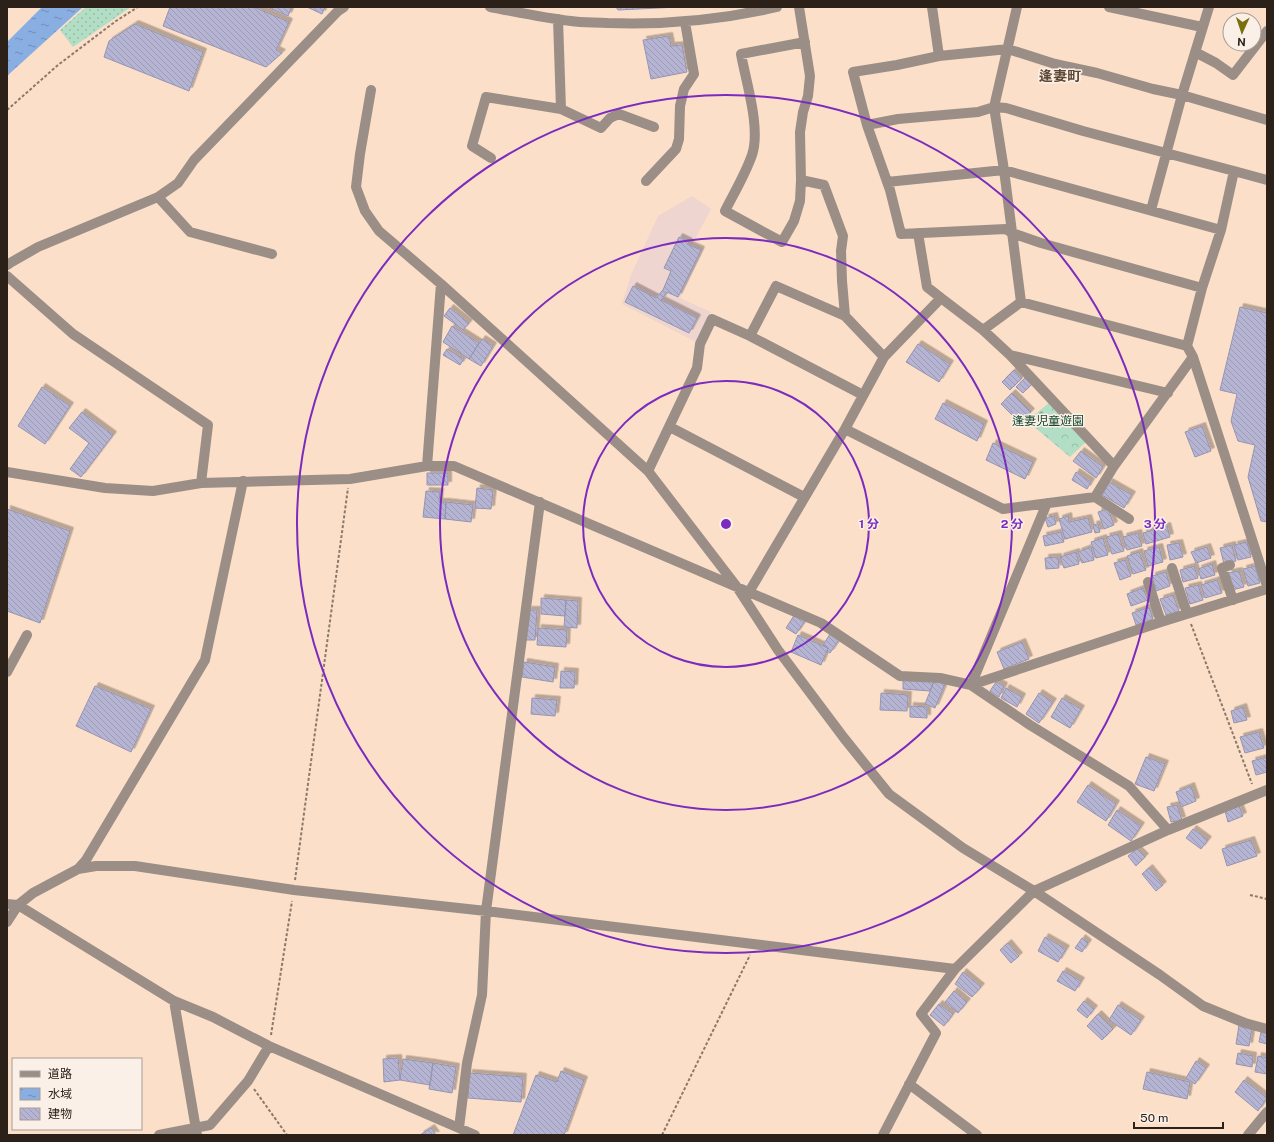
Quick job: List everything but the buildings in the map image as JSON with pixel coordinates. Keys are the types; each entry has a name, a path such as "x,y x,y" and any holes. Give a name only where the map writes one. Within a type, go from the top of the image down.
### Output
{"street":[{"path":"7,266 38,247 158,197 178,183 194,160 338,11 344,7"},
{"path":"490,7 572,21 652,24 685,22 755,12 777,7"},
{"path":"799,7 805,42 810,76 808,96 803,112 800,132 800,201 794,221 782,242 725,212 752,155 755,135 752,108 741,54 805,42"},
{"path":"932,7 939,56"},
{"path":"1017,7 994,107 1004,170 1021,302"},
{"path":"1109,7 1202,28"},
{"path":"1151,210 1182,95 1209,7"},
{"path":"558,19 561,109"},
{"path":"646,181 676,149 679,139 680,106 684,89 694,74 685,22"},
{"path":"1195,52 1216,63 1233,75 1267,31"},
{"path":"1202,288 1041,243 1012,233 1006,229 901,234 887,182 867,125 853,72 939,56 1008,49 1055,64 1097,73 1153,89 1182,95 1267,120"},
{"path":"371,90 356,187 365,211 379,231 441,284 648,471 737,588 778,650 844,738 889,794 963,848 1034,891 1160,975 1203,1006 1245,1022 1267,1028"},
{"path":"491,158 472,146 486,97 561,109 601,128 610,118 619,114 654,127"},
{"path":"867,125 898,118 978,112 994,107 1006,108 1167,154 1267,180"},
{"path":"887,182 1004,170 1220,230"},
{"path":"971,685 1186,613 1233,600 1267,588 1193,357 1187,346 1202,288 1220,230 1234,172"},
{"path":"801,180 824,186 843,236 841,250 845,316"},
{"path":"158,197 190,232 272,254"},
{"path":"918,233 927,287 983,330 1010,355 1114,466"},
{"path":"7,276 73,334 208,425 201,483"},
{"path":"427,466 441,284"},
{"path":"750,336 776,286 845,316 884,357"},
{"path":"749,592 845,429 884,357 940,298"},
{"path":"983,330 1021,302"},
{"path":"1021,302 1187,346"},
{"path":"648,471 697,368 700,344 712,319 750,336 863,395"},
{"path":"1010,355 1168,393"},
{"path":"1094,497 1114,466 1193,357"},
{"path":"670,427 804,497"},
{"path":"845,429 1003,510 1094,497 1129,520"},
{"path":"7,472 106,488 152,491 201,483 350,479 427,466 454,466 821,623 900,676 940,678 971,685 1030,726 1129,786 1168,830"},
{"path":"78,869 86,860 205,660 243,481"},
{"path":"459,1128 467,1063 482,995 486,912 540,502"},
{"path":"971,685 1048,503"},
{"path":"1230,565 1222,568 1233,600"},
{"path":"1172,568 1186,613"},
{"path":"1148,582 1161,622"},
{"path":"7,672 27,635"},
{"path":"883,1135 936,1033 921,1014 955,969 1034,891 1168,830 1267,790"},
{"path":"7,922 18,905 33,893 78,869 96,866 135,866 294,890 955,969"},
{"path":"7,904 18,905 174,1001 213,1017 269,1046 475,1135"},
{"path":"174,1001 197,1131"},
{"path":"159,1135 197,1131 210,1125 248,1082 269,1046"},
{"path":"909,1084 977,1135"},
{"path":"1248,1135 1267,1112"}],"path":[{"path":"7,110 58,65 116,21 138,7"},
{"path":"269,1046 294,890 350,479"},
{"path":"1186,613 1256,794"},
{"path":"1250,895 1267,900"},
{"path":"662,1135 755,945"},
{"path":"248,1082 287,1135"}],"shaded area":[{"path":"692,196 711,209 693,243 704,249 680,298 711,312 696,342 622,304 631,275 658,216"}],"green space":[{"path":"86,7 131,7 73,47 60,30"},
{"name":"逢妻児童遊園","path":"1050,402 1086,442 1070,457 1027,421"}],"water":[{"path":"42,7 83,7 7,76 7,42"}],"district":[{"name":"逢妻町","path":"1060,76"}]}
